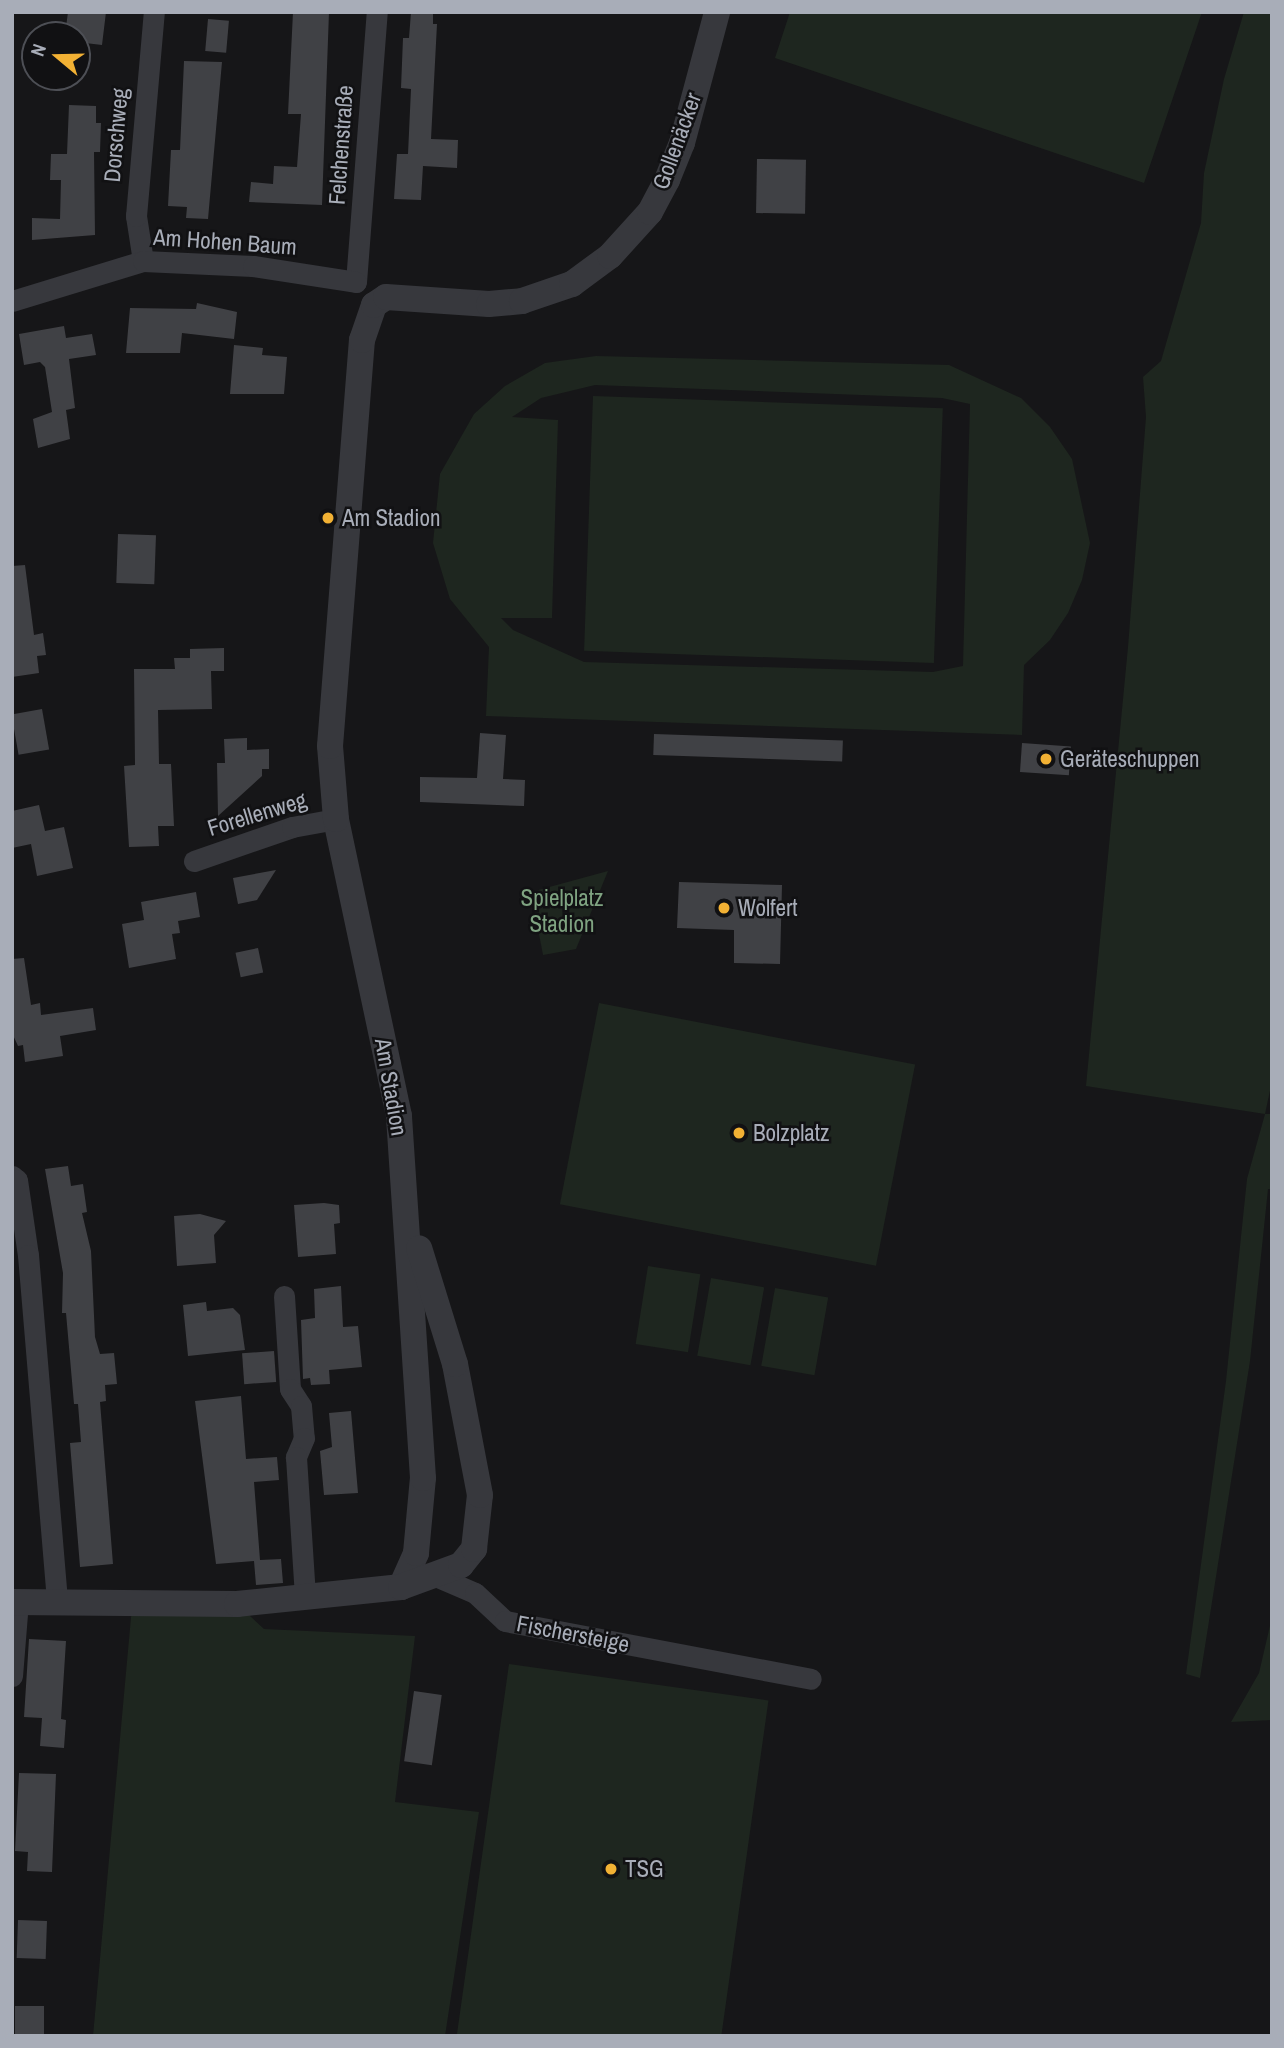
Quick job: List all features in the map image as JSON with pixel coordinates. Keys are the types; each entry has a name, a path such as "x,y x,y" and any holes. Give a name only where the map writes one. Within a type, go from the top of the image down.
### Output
{"street":[{"name":"Dorschweg","path":"143,261 136,216 154,12"},
{"name":"Felchenstraße","path":"356,282 377,12"},
{"name":"Gollenäcker","path":"374,305 398,296 456,303 522,301 572,284 610,256 650,212 667,180 682,142 717,12"},
{"name":"Am Hohen Baum","path":"12,301 143,261 253,266 356,282"},
{"path":"356,282 374,305"},
{"name":"Am Stadion","path":"374,305 357,372 330,746 336,819 399,1116 422,1521 416,1553 401,1587"},
{"name":"Forellenweg","path":"194,861 292,827 336,819"},
{"path":"12,1176 17,1181 28,1255 57,1602"},
{"name":"Am Stadion","path":"406,1206 455,1364 480,1495 474,1549 461,1565 438,1577"},
{"path":"284,1296 290,1389 301,1406 304,1438 296,1457 305,1598"},
{"path":"12,1676 15,1602 190,1607 401,1587 438,1577"},
{"name":"Fischersteige","path":"438,1577 475,1593 505,1621 811,1679"}],"green space":[{"path":"790,12 1202,12 1144,183 775,58"},
{"path":"1244,12 1272,12 1272,1081 1265,1114 1086,1086 1128,647 1146,417 1143,377 1161,361 1201,223 1204,173 1224,79"},
{"path":"596,356 949,365 1021,398 1050,427 1072,459 1090,543 1082,580 1068,613 1050,640 1024,665 1022,735 486,716 489,647 450,599 433,543 440,474 474,414 505,386 545,363","holes":["595,385 942,398 970,404 963,666 933,672 584,662 513,630 501,618 552,618 558,420 512,417 541,398"]},
{"path":"593,396 943,408 934,663 584,651"},
{"name":"Spielplatz Stadion","path":"608,871 576,949 543,955 531,892"},
{"name":"Bolzplatz","path":"599,1003 915,1064 876,1266 560,1204"},
{"path":"1265,1114 1272,1114 1272,1189 1268,1189 1250,1361 1200,1678 1186,1674 1226,1381 1247,1179"},
{"path":"648,1266 700,1274 688,1352 636,1344"},
{"path":"711,1278 764,1287 750,1365 697,1356"},
{"path":"775,1288 828,1297 814,1375 761,1366"},
{"path":"237,1604 264,1629 415,1636 395,1802 479,1812 445,2036 93,2036 132,1607"},
{"path":"1272,1617 1272,1720 1231,1722 1259,1673"},
{"name":"TSG","path":"509,1664 768,1700 721,2036 457,2036"}],"building":[{"path":"68,12 106,12 102,45 91,44 91,21 67,21"},
{"path":"293,12 329,12 322,205 249,202 251,182 273,184 274,166 297,167 301,114 288,114"},
{"path":"411,12 433,12 433,24 437,24 431,139 458,140 457,168 423,166 421,200 394,199 397,154 408,154 411,89 401,88 403,38 409,38"},
{"path":"208,19 229,21 226,53 205,51"},
{"path":"184,61 222,62 208,219 186,218 187,207 168,206 171,150 180,150"},
{"path":"69,105 96,106 96,123 101,123 100,152 94,152 95,235 32,240 32,218 60,219 61,180 50,180 51,154 67,154"},
{"path":"757,159 806,160 805,214 756,213"},
{"path":"197,303 237,312 234,339 182,333 180,353 126,353 130,308 196,309"},
{"path":"64,326 66,338 92,334 96,355 69,359 75,408 66,410 70,439 38,448 33,419 52,412 45,367 40,362 24,365 19,334"},
{"path":"234,345 263,348 262,355 287,357 284,394 230,394"},
{"path":"118,534 156,535 154,584 116,583"},
{"path":"25,565 34,635 43,633 46,655 37,656 39,673 12,677 12,566"},
{"path":"224,648 224,671 211,671 212,709 158,710 159,764 171,764 174,826 158,826 159,846 129,847 124,766 135,765 134,669 175,669 174,658 190,658 190,649"},
{"path":"42,709 49,749 19,755 12,714"},
{"path":"480,733 506,735 503,779 525,780 524,806 420,802 420,777 477,778"},
{"path":"654,734 843,741 842,762 653,755"},
{"path":"247,738 247,750 269,749 269,769 262,769 262,776 218,816 217,763 225,763 224,739"},
{"name":"Geräteschuppen","path":"1022,743 1071,746 1069,775 1020,772"},
{"path":"39,805 45,831 64,827 73,868 37,876 31,844 12,848 12,811"},
{"path":"276,870 257,900 238,904 233,878"},
{"path":"679,882 782,885 780,964 734,963 734,930 677,928"},
{"path":"196,892 200,917 178,921 180,933 172,934 176,959 129,968 122,924 144,920 141,902"},
{"path":"258,948 263,972 241,977 236,953"},
{"path":"24,958 31,1005 40,1003 41,1015 93,1008 96,1030 60,1036 63,1056 25,1062 23,1045 18,1046 12,1033 12,959"},
{"path":"68,1166 71,1186 83,1184 87,1212 82,1213 91,1251 95,1337 100,1354 114,1353 117,1384 105,1385 106,1401 100,1402 113,1564 80,1567 70,1443 81,1442 78,1404 74,1404 66,1313 62,1313 63,1273 45,1169"},
{"path":"294,1205 339,1205 340,1223 334,1224 336,1254 298,1257"},
{"path":"200,1214 226,1221 214,1235 216,1263 177,1266 174,1216"},
{"path":"341,1286 343,1327 358,1326 362,1367 329,1370 330,1384 311,1385 310,1378 303,1379 301,1320 315,1318 314,1289"},
{"path":"206,1302 207,1311 233,1308 240,1315 245,1350 188,1356 183,1305"},
{"path":"274,1351 276,1382 244,1384 242,1353"},
{"path":"241,1396 246,1459 277,1457 279,1480 254,1482 260,1560 281,1559 283,1583 256,1585 254,1561 216,1564 195,1401"},
{"path":"351,1411 358,1493 324,1495 320,1451 332,1447 329,1413"},
{"path":"29,1639 66,1641 61,1719 66,1720 64,1748 40,1746 42,1718 24,1717"},
{"path":"414,1691 442,1695 432,1765 404,1761"},
{"path":"19,1773 56,1774 52,1872 27,1871 28,1852 15,1851"},
{"path":"18,1920 47,1921 46,1959 17,1958"},
{"path":"15,2006 44,2006 44,2036 15,2036"}],"place":[{"name":"Am Stadion","path":"328,518"},
{"name":"Geräteschuppen","path":"1046,759"},
{"name":"Wolfert","path":"724,908"},
{"name":"Bolzplatz","path":"739,1133"},
{"name":"TSG","path":"611,1869"}]}
